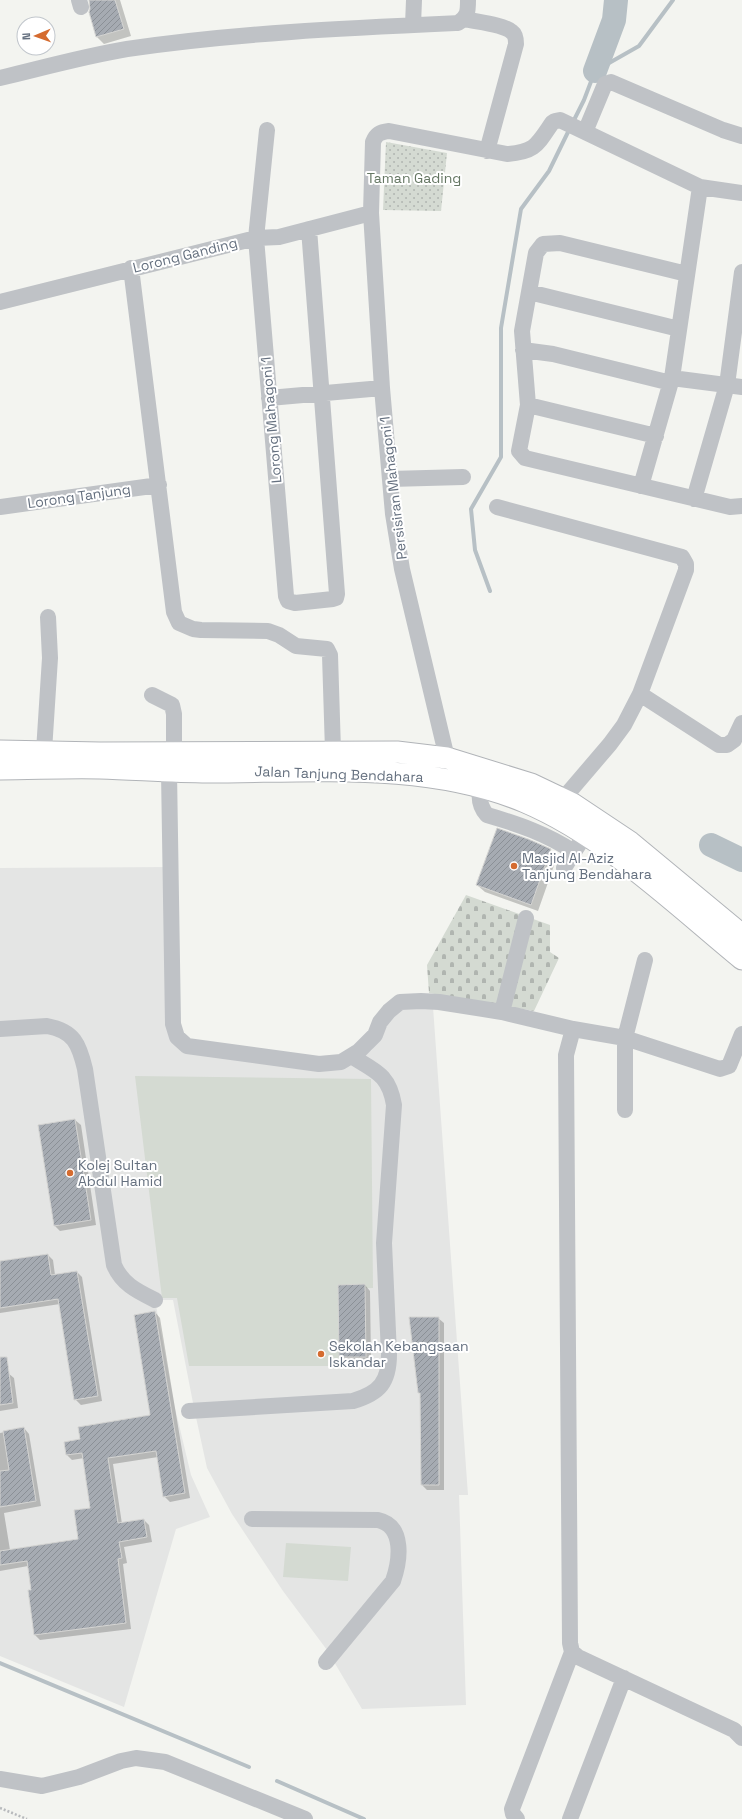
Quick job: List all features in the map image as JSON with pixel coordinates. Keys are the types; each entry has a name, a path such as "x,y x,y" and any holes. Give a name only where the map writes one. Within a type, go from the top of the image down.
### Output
{"main road":[{"name":"Jalan Tanjung Bendahara","path":"0,751 100,753 332,751 397,752 448,758 531,784 563,799 630,842 742,935"},
{"name":"Jalan Tanjung Bendahara","path":"0,769 100,768 169,772 256,771 396,773 454,780 525,803 585,835 618,858 742,959"}],"street":[{"path":"413,25 414,0"},
{"path":"0,78 126,49 159,45 274,34 458,23 464,19 468,13 468,0"},
{"path":"464,19 504,28 513,32 516,37 516,44 487,151 507,154 532,149 538,144 552,123 560,120 700,187 742,193"},
{"path":"582,130 605,84 611,82 723,130 742,136"},
{"name":"Lorong Mahagoni 1","path":"267,130 256,238 286,596 288,601 295,603 333,600 336,598 337,594 322,393"},
{"name":"Persisiran Mahagoni 1","path":"448,758 397,543 382,388 371,213 373,142 375,137 381,132 388,131 487,151"},
{"path":"641,486 672,381 700,187"},
{"name":"Lorong Ganding","path":"0,302 131,268 256,238 279,237 371,213"},
{"path":"309,229 322,393"},
{"path":"687,274 560,243 543,244 536,253 522,331 528,405 519,448 520,454 525,458 694,499 730,507 742,506"},
{"path":"131,268 174,612 179,623 201,630 268,631 279,635 296,646 327,649 330,655 332,751"},
{"path":"694,499 734,386 742,272"},
{"path":"529,292 679,329"},
{"path":"523,350 553,354 672,381 734,386"},
{"path":"269,398 382,388"},
{"path":"528,405 656,436"},
{"path":"390,479 463,477"},
{"name":"Lorong Tanjung","path":"0,507 159,484"},
{"path":"497,507 682,557 685,560 686,570 640,694 627,720 610,744 563,799"},
{"path":"44,751 50,658 48,617"},
{"path":"640,694 719,744 727,745 734,740 742,723"},
{"path":"152,695 172,705 174,714 174,752"},
{"path":"169,772 174,1024 177,1037 187,1046 319,1064 341,1062 359,1051 375,1034 380,1022 389,1011 400,1002 439,1002 502,1012 573,1029 625,1038 720,1069 729,1066 742,1034"},
{"path":"481,788 481,805 487,815 530,829 574,852"},
{"path":"564,868 585,835"},
{"path":"502,1012 526,918"},
{"path":"625,1110 625,1038 646,960"},
{"path":"0,1029 47,1026 68,1034 78,1044 85,1069 114,1265 117,1272 126,1284 154,1300"},
{"path":"517,1819 512,1814 512,1809 572,1652 570,1643 566,1055 573,1029"},
{"path":"189,1411 353,1401 371,1394 384,1383 389,1365 384,1243 394,1105 390,1088 386,1080 381,1075 351,1056"},
{"path":"252,1519 378,1520 386,1522 394,1531 399,1554 398,1568 393,1581 326,1662"},
{"path":"572,1652 578,1657 734,1730 742,1738"},
{"path":"570,1819 624,1678"},
{"path":"0,1779 42,1786 79,1777 121,1761 136,1758 165,1762 305,1819"}],"path":[{"path":"0,1808 27,1819"}],"shaded area":[{"path":"173,867 181,1051 358,1059 372,1050 377,1036 401,1005 433,1007 468,1495 459,1495 466,1705 362,1709 327,1650 283,1591 232,1514 207,1468 173,1300 155,1300 175,1408 191,1475 210,1517 176,1529 124,1707 0,1656 0,868"}],"green space":[{"name":"Taman Gading","path":"386,142 447,153 441,211 383,210"},
{"path":"466,895 550,925 550,952 559,958 534,1011 429,993 427,965"},
{"path":"135,1076 371,1079 373,1288 338,1289 341,1366 189,1366 177,1298 162,1298"},
{"path":"286,1543 351,1547 348,1581 283,1577"}],"building":[{"path":"89,0 115,0 124,29 96,37 89,12"},
{"name":"Masjid Al-Aziz Tanjung Bendahara","path":"497,828 551,849 531,905 476,885"},
{"path":"75,1119 91,1220 54,1226 38,1125"},
{"path":"48,1254 51,1275 77,1271 98,1396 74,1400 58,1299 0,1308 0,1261"},
{"path":"365,1284 366,1357 339,1357 338,1285"},
{"path":"155,1311 185,1493 163,1497 156,1451 108,1458 118,1523 144,1519 147,1537 119,1542 122,1558 118,1559 126,1623 34,1635 28,1590 31,1590 27,1561 0,1565 0,1551 78,1539 74,1510 90,1508 82,1453 66,1455 64,1442 80,1439 78,1427 150,1415 134,1315"},
{"path":"409,1317 439,1317 439,1485 421,1485 420,1393 418,1393"},
{"path":"0,1357 7,1357 13,1403 0,1405"},
{"path":"24,1427 36,1501 0,1507 0,1471 9,1470 3,1431"}],"waterway":[{"path":"595,71 614,20 616,0"},
{"path":"573,122 584,100 595,71 639,46 673,0"},
{"path":"490,591 475,550 471,509 501,457 501,328 521,209 549,171 570,128"},
{"path":"711,845 742,860"},
{"path":"0,1663 249,1767"},
{"path":"277,1781 364,1819"}],"place":[{"name":"Masjid Al-Aziz Tanjung Bendahara","path":"514,866"},
{"name":"Kolej Sultan Abdul Hamid","path":"70,1173"},
{"name":"Sekolah Kebangsaan Iskandar","path":"321,1354"}]}
